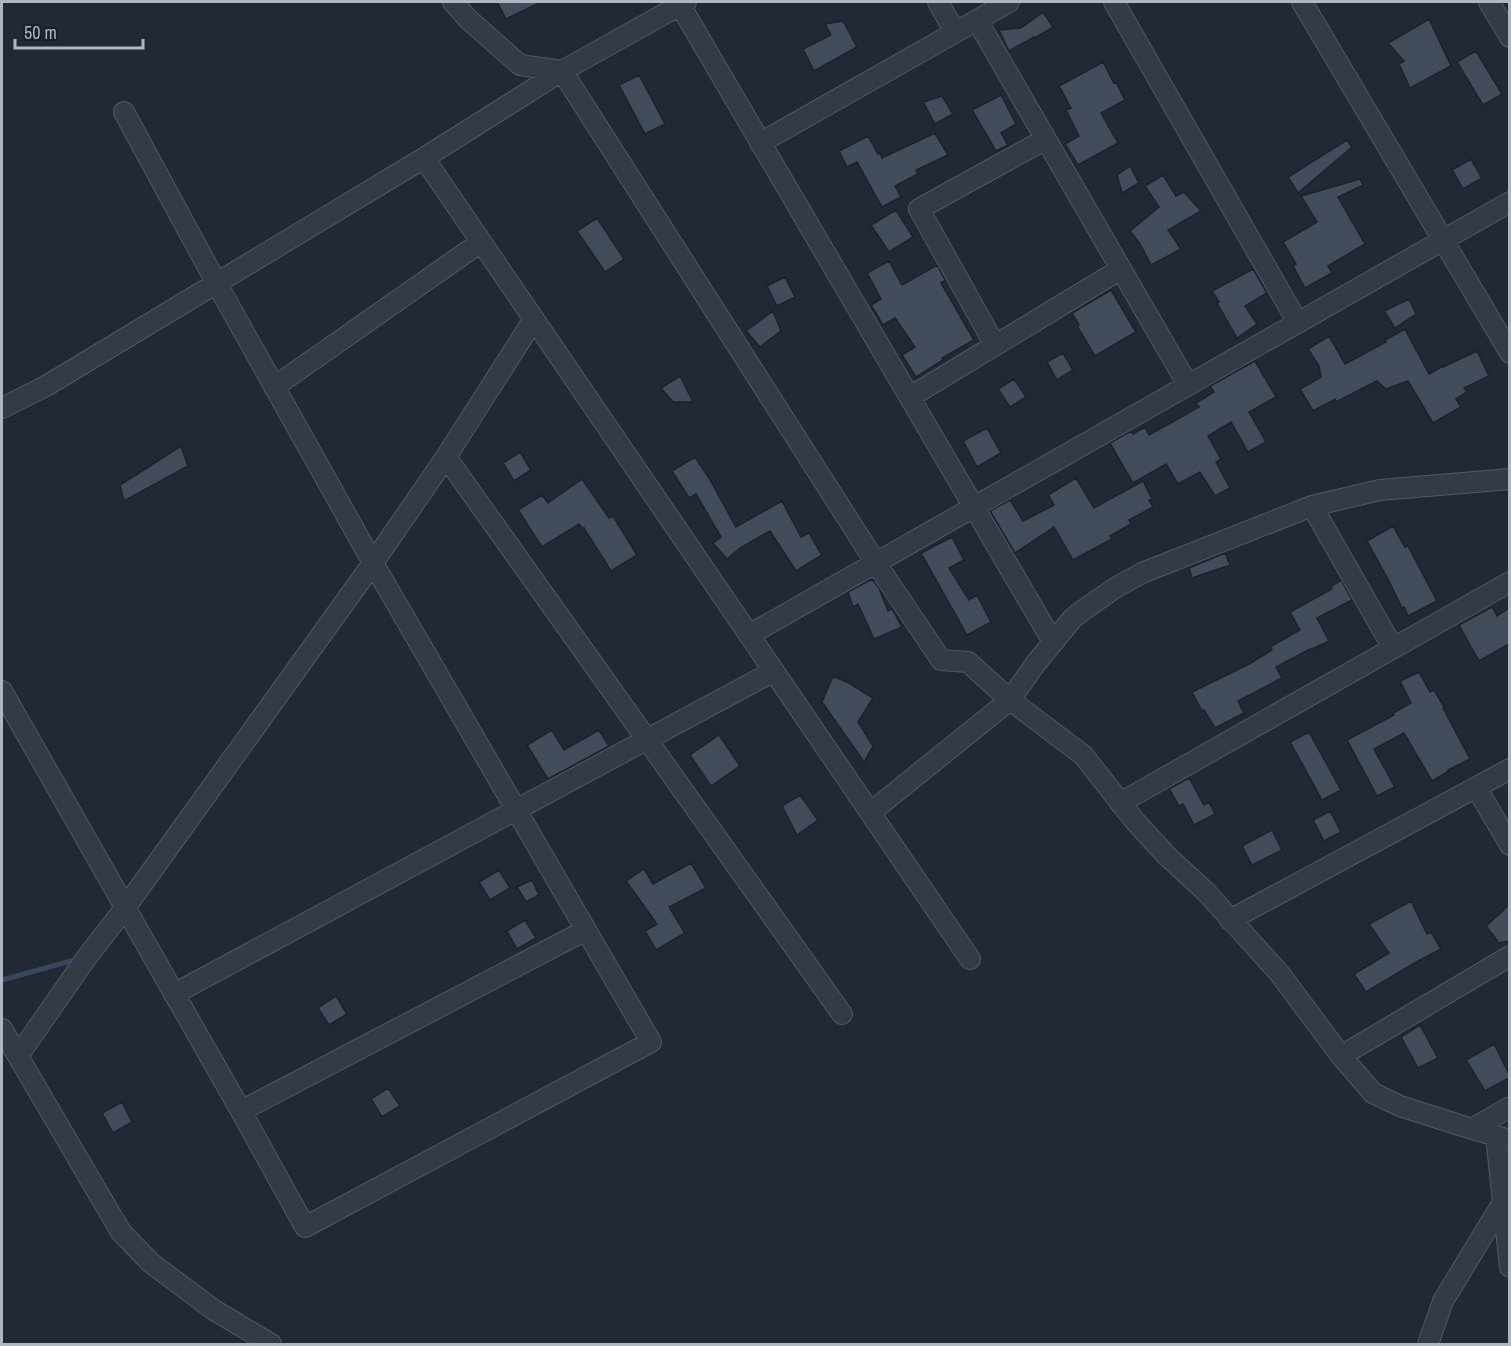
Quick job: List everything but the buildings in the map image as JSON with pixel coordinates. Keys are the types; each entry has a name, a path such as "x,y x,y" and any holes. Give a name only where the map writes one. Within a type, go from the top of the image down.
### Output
{"street":[{"path":"453,2 468,19 520,65 562,71 876,563 941,660 968,662 1010,700 1083,755 1120,803 1166,855 1206,892 1280,974 1341,1056 1373,1093 1400,1106 1503,1138 1502,1204 1509,1267"},
{"path":"938,2 956,32"},
{"path":"760,143 1009,2"},
{"path":"1114,2 1298,322"},
{"path":"1302,2 1509,353"},
{"path":"1489,2 1509,37"},
{"path":"2,408 46,386 424,158 562,71 683,3 760,143 1053,642"},
{"path":"977,20 1188,385"},
{"path":"2,691 305,1227 651,1042 373,564 124,112"},
{"path":"995,345 919,209 1046,139"},
{"path":"424,158 970,959"},
{"path":"749,635 1509,202"},
{"path":"274,387 481,242"},
{"path":"910,397 1121,268"},
{"path":"18,1056 87,957 125,908 373,564 446,457 534,319"},
{"path":"446,457 842,1014"},
{"path":"871,812 1010,700 1036,663 1073,618 1115,588 1142,573 1312,506 1380,490 1509,479"},
{"path":"1312,506 1393,648"},
{"path":"1120,803 1509,582"},
{"path":"174,994 774,671"},
{"path":"1230,920 1509,770"},
{"path":"1476,787 1509,844"},
{"path":"241,1111 586,930"},
{"path":"1341,1056 1509,956"},
{"path":"2,1029 121,1232 151,1263 214,1310 271,1344"},
{"path":"1472,1129 1509,1107"},
{"path":"1428,1344 1443,1301 1502,1204"}],"waterway":[{"path":"2,980 78,959"}]}
